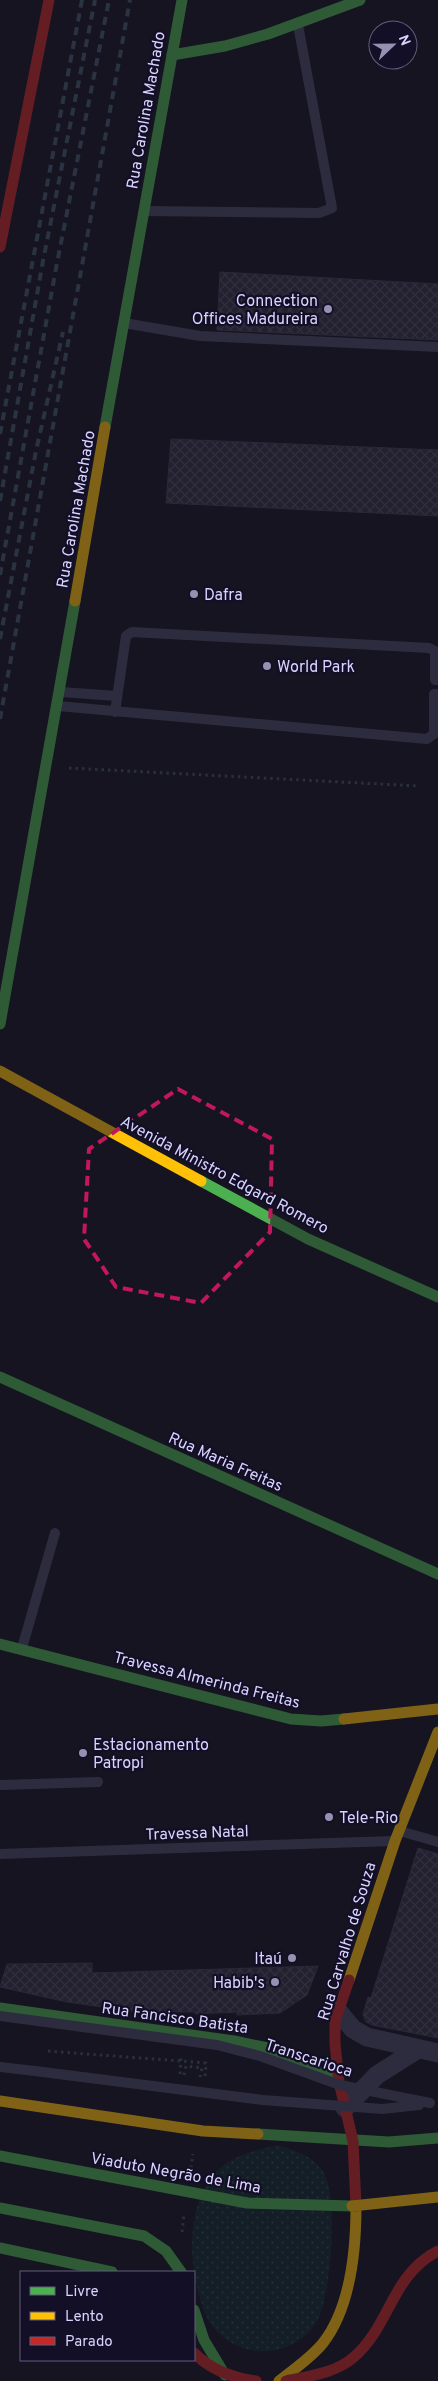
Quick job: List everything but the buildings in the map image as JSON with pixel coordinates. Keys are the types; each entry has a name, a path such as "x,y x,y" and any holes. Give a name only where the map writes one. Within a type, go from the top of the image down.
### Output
{"main road":[{"path":"0,247 49,0"},
{"name":"Rua Carolina Machado","path":"0,1024 60,692 123,322 182,0"},
{"path":"172,55 224,46 298,24 360,0"},
{"name":"Avenida Ministro Edgard Romero","path":"0,1071 308,1238 438,1297"},
{"name":"Rua Maria Freitas","path":"0,1378 438,1574"},
{"name":"Travessa Almerinda Freitas","path":"0,1644 291,1718 321,1720 438,1709"},
{"name":"Rua Carvalho de Souza","path":"279,2381 312,2355 327,2338 339,2314 351,2269 355,2219 356,2167 352,2140 338,2081 334,2040 338,2011 398,1836 438,1732"},
{"name":"Rua Fancisco Batista","path":"0,2008 268,2048 338,2081"},
{"path":"0,2101 158,2126 203,2131 352,2140 421,2141 438,2138"},
{"name":"Viaduto Negrão de Lima","path":"0,2156 247,2203 347,2208 438,2197"},
{"path":"0,2208 144,2236 159,2244 171,2255 180,2271"},
{"path":"0,2248 107,2271"},
{"path":"286,2381 331,2369 353,2358 366,2345 380,2325 406,2276 417,2263 438,2251"},
{"path":"195,2313 204,2340 225,2375"},
{"path":"195,2355 225,2375 256,2381"}],"street":[{"path":"338,2011 353,2029 367,2037 438,2053"},
{"path":"345,2108 377,2075 418,2049"}],"lane":[{"path":"144,211 324,213 332,208 298,24"},
{"path":"123,322 200,336 438,347"},
{"path":"57,706 115,712 427,739 434,734 436,694 435,651 430,648 132,632 126,636 115,712"},
{"path":"60,692 117,696"},
{"path":"22,1649 55,1533"},
{"path":"0,1785 98,1782"},
{"name":"Travessa Natal","path":"0,1854 398,1836 438,1842"},
{"name":"Transcarioca","path":"0,2016 217,2045 260,2056 340,2085 434,2102"},
{"name":"Transcarioca","path":"0,2067 263,2100 382,2108 434,2102"}],"path":[{"path":"46,767 418,786"},
{"path":"183,2034 180,2075 187,2076"},
{"path":"48,2050 206,2063"},
{"path":"194,2077 210,2078"}],"highlighted area":[{"path":"178,1089 272,1139 270,1232 201,1303 116,1287 84,1239 89,1149"}],"green space":[{"path":"278,2145 297,2151 314,2161 323,2171 328,2184 331,2202 332,2224 329,2272 321,2312 315,2325 305,2336 279,2349 265,2351 237,2346 214,2328 205,2314 194,2271 192,2254 195,2218 199,2201 206,2186 215,2172 228,2162 252,2152"}],"railway":[{"path":"0,434 82,0"},
{"path":"0,501 43,261 95,0"},
{"path":"0,575 57,263 109,0"},
{"path":"0,719 130,0"},
{"path":"0,639 36,451 63,332"}],"traffic: fast":[{"path":"105,427 182,0"},
{"path":"172,55 225,46 268,34 360,0"},
{"path":"0,1024 75,601"},
{"path":"201,1181 308,1239 438,1297"},
{"path":"0,1377 438,1574"},
{"path":"0,1644 291,1719 321,1721 344,1719"},
{"path":"0,2008 234,2041 268,2048 338,2081"},
{"path":"258,2134 389,2142 438,2138"},
{"path":"0,2156 247,2203 352,2206"},
{"path":"0,2208 144,2236 166,2251 180,2271"},
{"path":"0,2248 107,2271"},
{"path":"195,2313 204,2340 225,2375"}],"traffic: slow":[{"path":"75,601 105,427"},
{"path":"0,1071 201,1181"},
{"path":"344,1719 438,1709"},
{"path":"349,1980 395,1841 438,1732"},
{"path":"0,2101 203,2131 258,2134"},
{"path":"352,2206 438,2197"},
{"path":"279,2381 323,2343 340,2313 346,2295 353,2259 356,2206"}],"traffic: jam":[{"path":"0,247 49,0"},
{"path":"349,1980 335,2021 335,2044 339,2082 353,2141 356,2206"},
{"path":"286,2381 331,2370 354,2357 376,2330 410,2273 422,2261 438,2251"},
{"path":"195,2354 215,2369 239,2378 256,2381"}],"place":[{"name":"Connection Offices Madureira","path":"328,309"},
{"name":"Dafra","path":"194,594"},
{"name":"World Park","path":"267,666"},
{"name":"Estacionamento Patropi","path":"83,1753"},
{"name":"Tele-Rio","path":"329,1817"},
{"name":"Itaú","path":"292,1958"},
{"name":"Habib's","path":"275,1982"}]}
